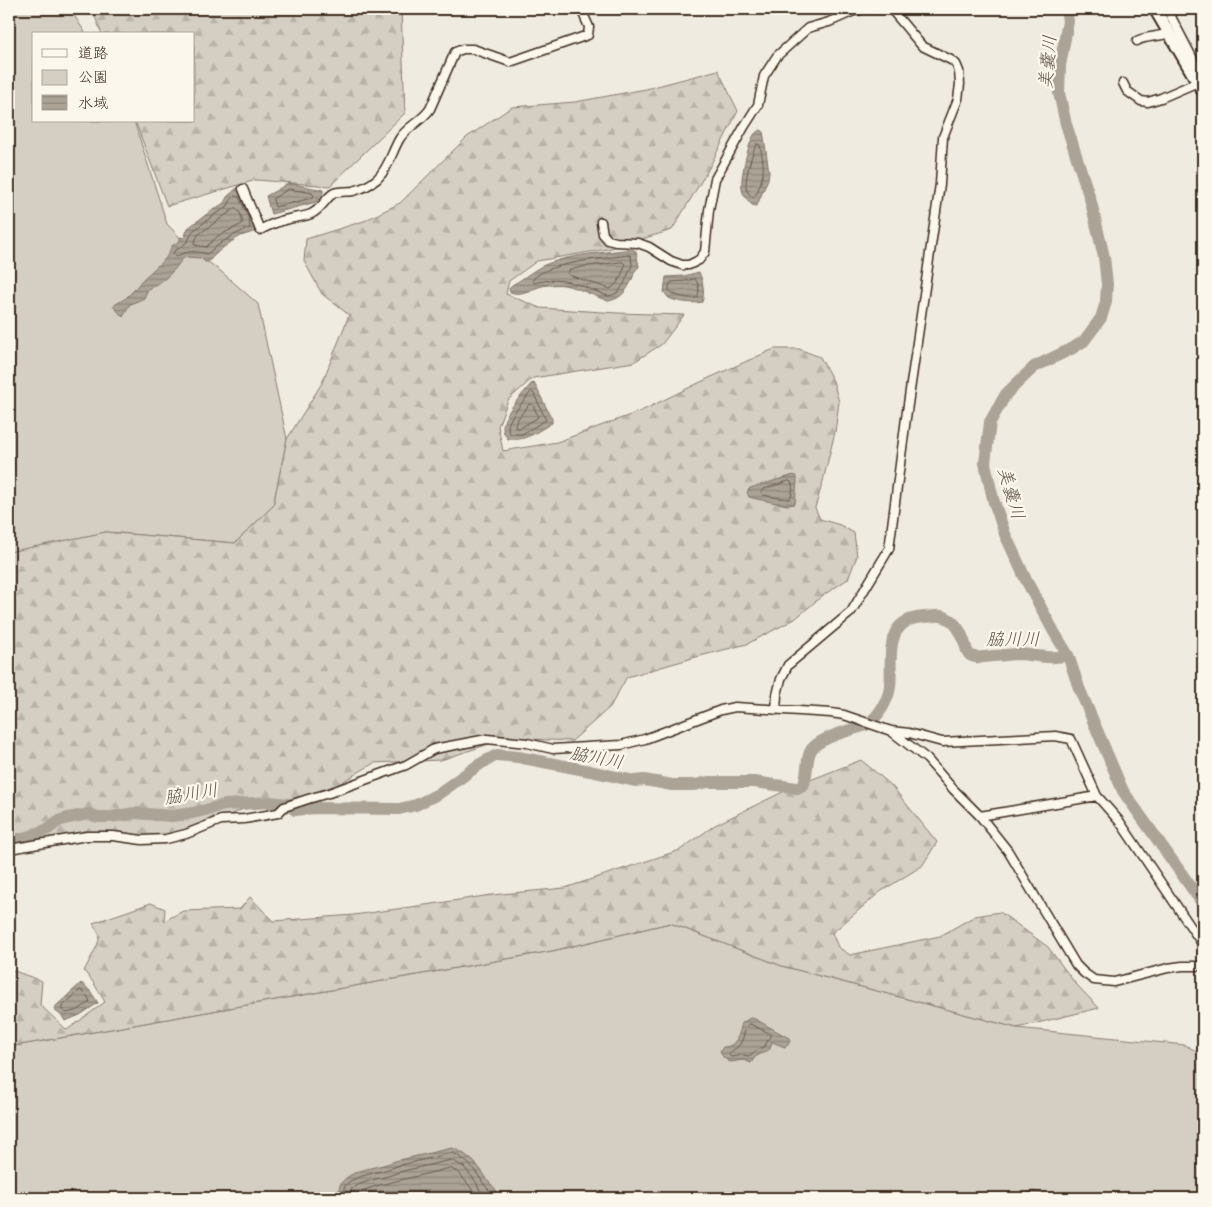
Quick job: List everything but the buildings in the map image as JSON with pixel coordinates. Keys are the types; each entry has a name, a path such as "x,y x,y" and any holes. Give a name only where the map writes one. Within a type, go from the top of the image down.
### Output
{"main road":[{"path":"1155,9 1192,67 1201,86"}],"street":[{"path":"243,189 260,230 286,220 314,213 336,192 356,190 366,186 378,178 385,169 400,138 407,129 424,117 430,109 456,52 463,49 473,49 510,62 588,35 589,27 581,9"},
{"path":"601,222 603,234 608,240 638,243 682,265 699,260 705,252 709,210 715,179 758,104 764,76 777,56 808,28 864,9"},
{"path":"776,710 781,679 788,665 851,612 889,549 907,408 940,184 943,137 958,99 960,84 956,64 922,46 891,9"},
{"path":"1167,9 1192,57 1192,67 1203,64"},
{"path":"1137,42 1140,39 1162,36 1169,33"},
{"path":"1124,83 1127,90 1141,101 1148,102 1201,86"},
{"path":"9,849 87,836 166,840 221,820 244,819 278,813 284,807 406,765 434,749 488,739 527,743 553,749 621,746 645,739 721,710 735,708 831,713 844,715 891,731 909,733 942,742 1055,736 1070,739 1098,796 1120,822 1203,945"},
{"path":"891,731 927,759 980,816 1008,851 1076,965 1084,973 1094,980 1114,982 1168,968 1203,966"},
{"path":"980,816 1098,796"}],"green space":[{"path":"9,9 70,9 85,32 32,32 32,122 134,122 167,224 189,247 258,304 287,439 273,506 235,543 106,532 9,553"},
{"path":"92,9 401,9 405,113 330,186 256,180 167,206 135,122 195,122 195,32 101,32"},
{"path":"718,70 738,111 708,170 672,230 608,249 537,261 509,281 506,294 540,308 684,315 662,344 634,362 533,378 508,400 498,426 503,451 557,442 641,411 774,349 799,349 820,357 833,381 839,402 835,432 815,508 820,519 840,525 854,533 857,556 848,579 822,596 795,619 747,644 627,677 610,707 572,741 507,738 441,760 374,763 329,790 241,810 192,831 125,841 9,838 9,552 106,532 235,543 273,506 287,439 322,383 349,315 322,294 304,261 306,239 364,221 400,203 467,137 512,107 575,102 646,89"},
{"path":"861,760 891,785 937,842 922,866 880,892 832,933 838,947 850,955 940,936 975,916 1000,912 1048,947 1075,983 1099,1008 1017,1028 782,966 670,923 552,951 9,1047 9,969 42,981 40,1005 67,1030 105,1002 84,971 100,936 93,923 151,903 165,909 164,921 183,911 240,909 250,897 273,921 354,915 491,895 565,888 680,850 715,825 795,786"},
{"path":"670,923 782,966 1017,1028 1185,1045 1203,1055 1203,1198 9,1198 9,1047 552,951"}],"water":[{"path":"760,130 763,131 769,172 757,206 752,205 746,198 742,184 743,170 749,146 754,135"},
{"path":"289,183 323,190 323,193 316,202 271,214 266,196"},
{"path":"237,188 240,188 257,230 232,241 208,262 201,258 187,257 182,259 167,277 148,289 144,298 129,305 123,317 113,306 126,298 166,258 172,246 180,241 180,237 184,238 188,228 224,203 227,197"},
{"path":"632,249 636,251 639,267 635,271 627,289 621,296 613,300 608,301 562,285 548,285 520,293 510,292 509,288 512,285 538,268 552,262 586,254"},
{"path":"699,272 703,287 702,302 690,303 668,298 664,292 666,277 684,276"},
{"path":"534,383 552,419 552,423 526,437 514,440 508,439 503,429 506,417 518,399"},
{"path":"794,475 797,477 795,504 787,505 749,497 747,492 750,488"},
{"path":"81,983 89,989 98,1003 80,1015 65,1021 54,1008"},
{"path":"750,1018 789,1038 790,1041 785,1047 772,1042 770,1049 755,1057 751,1063 743,1060 730,1062 720,1052 723,1047 734,1042 742,1023"},
{"path":"452,1148 462,1152 475,1163 503,1198 339,1198 341,1184 347,1177 353,1174 395,1161"},
{"path":"1033,1191 1057,1198 1024,1198 1029,1192"}],"waterway":[{"name":"美嚢川","path":"1066,9 1068,21 1060,66 1059,93 1066,124 1091,202 1104,257 1107,284 1106,302 1101,318 1084,341 1034,367 1006,394 990,422 985,463 993,499 1005,534 1026,580 1068,655 1079,688 1123,791 1203,904"},
{"name":"脇川川","path":"9,839 23,839 48,829 58,821 89,814 98,817 135,813 172,816 225,805 270,802 288,804 295,810 315,808 399,809 416,805 438,794 480,764 497,755 518,757 635,781 644,780 672,785 695,785 708,782 754,782 797,788 803,786 810,752 814,747 827,739 866,725 882,709 890,687 893,639 897,630 912,619 940,616 950,620 960,631 970,655 975,657 1019,654 1050,657 1068,655"}]}
